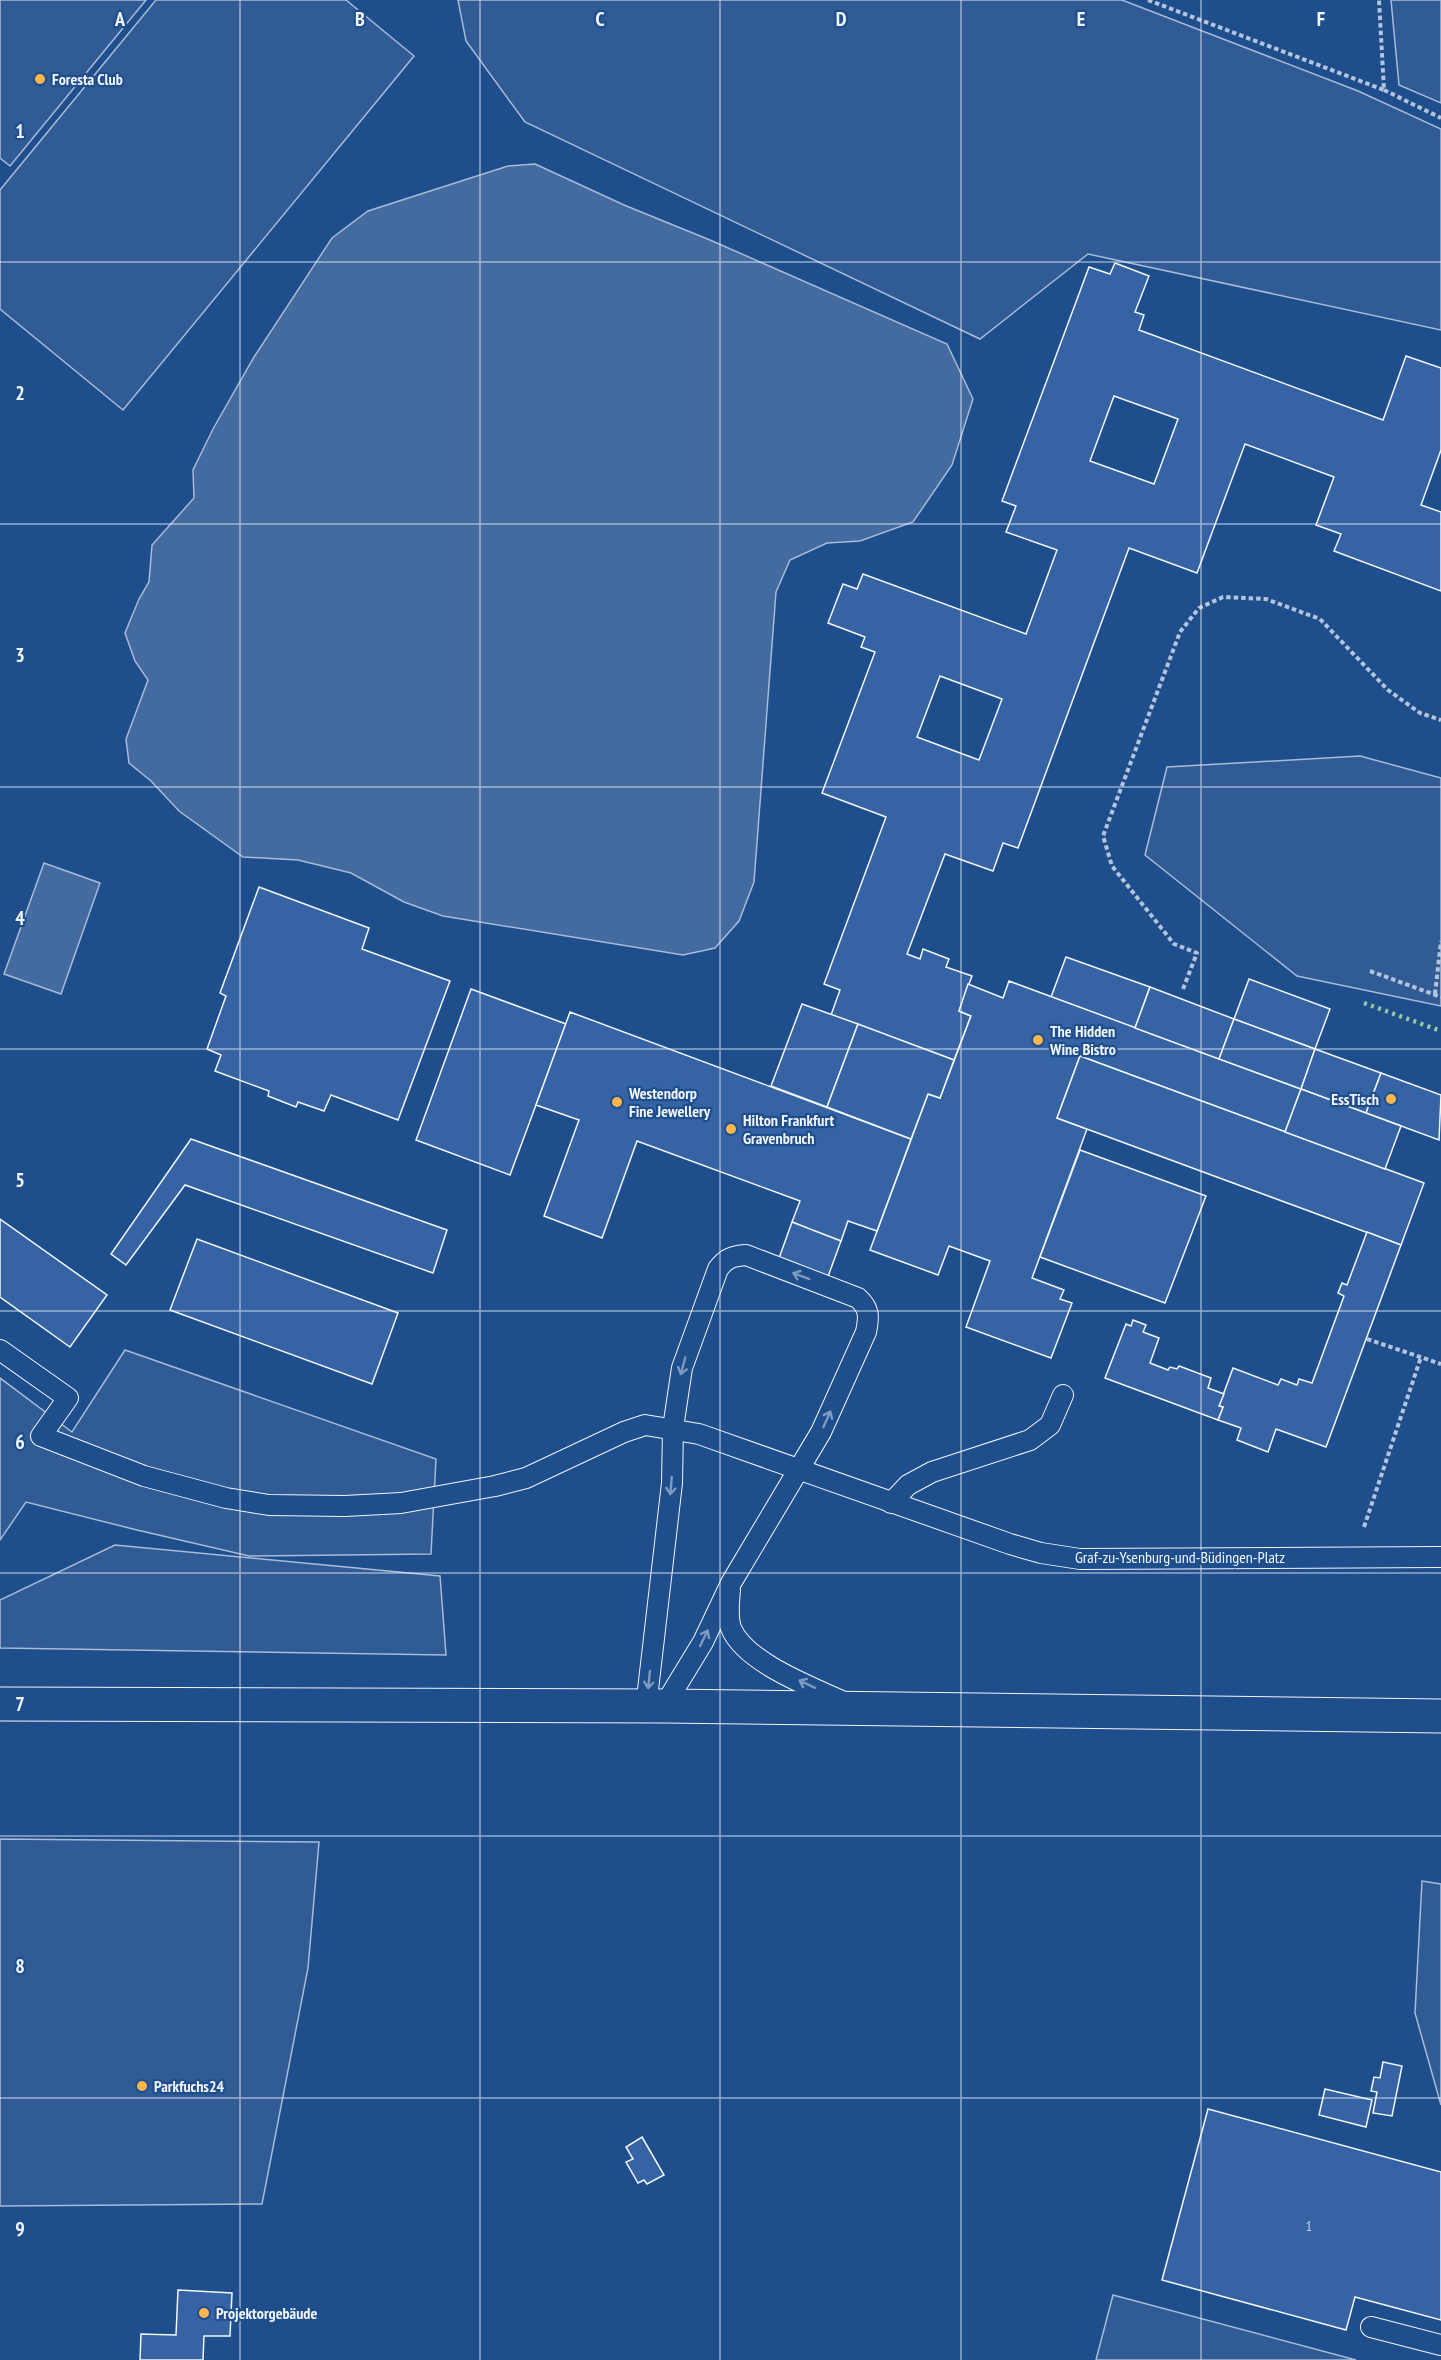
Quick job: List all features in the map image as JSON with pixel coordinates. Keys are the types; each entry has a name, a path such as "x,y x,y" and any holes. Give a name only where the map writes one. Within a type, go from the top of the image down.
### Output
{"main road":[{"path":"0,1704 655,1706 1441,1716"}],"lane":[{"path":"734,1256 746,1256 858,1298 866,1305 869,1317 866,1332 821,1432 731,1582 703,1642 655,1706 672,1483 673,1428 682,1368 718,1269 724,1260 734,1256"},
{"name":"Graf-zu-Ysenburg-und-Büdingen-Platz","path":"0,1350 68,1398 40,1436 144,1476 226,1498 269,1505 345,1506 401,1503 495,1486 526,1478 624,1432 645,1425 699,1434 1010,1544 1080,1559 1441,1557"},
{"path":"891,1503 908,1485 932,1472 1030,1440 1050,1425 1063,1395"},
{"path":"731,1582 728,1610 731,1628 740,1641 758,1658 785,1674 860,1709"},
{"path":"1371,2327 1441,2344"}],"path":[{"path":"1148,0 1384,90 1441,118"},
{"path":"1379,0 1384,90"},
{"path":"1183,990 1197,952 1174,944 1112,866 1103,836 1180,632 1199,608 1223,597 1266,599 1320,619 1388,690 1420,713 1441,720"},
{"path":"1435,994 1441,941"},
{"path":"1370,971 1441,997"},
{"path":"1366,1339 1441,1364"},
{"path":"1354,1556 1421,1357"}],"shaded area":[{"name":"Foresta Club","path":"0,0 146,0 10,166 0,158"},
{"path":"156,0 346,0 414,56 123,410 0,309 0,190"},
{"path":"458,0 1122,0 1358,91 1441,129 1441,330 1088,254 980,339 525,122 466,41"},
{"path":"1391,0 1441,0 1441,103 1399,85"},
{"path":"535,164 624,205 710,240 947,344 973,399 952,465 913,522 860,541 827,543 790,560 776,592 754,882 739,921 715,948 683,955 443,916 404,902 351,873 298,860 243,857 179,811 151,781 129,763 126,739 148,680 135,661 125,633 139,599 149,582 152,545 194,498 193,470 213,429 254,357 332,238 368,211 508,166"},
{"path":"1360,756 1441,778 1441,1006 1297,976 1145,855 1167,767"},
{"path":"44,863 100,883 61,994 4,974"},
{"path":"125,1350 436,1459 431,1554 249,1556 26,1502 0,1540 0,1378 72,1432"},
{"path":"115,1545 440,1576 446,1655 0,1648 0,1600"},
{"name":"Parkfuchs24","path":"0,1839 319,1842 308,1968 262,2204 0,2206"},
{"path":"1422,1881 1441,1884 1441,2105 1415,2013"},
{"path":"1113,2295 1356,2360 1096,2360"}],"building":[{"path":"1115,263 1149,276 1135,312 1144,315 1139,330 1383,420 1406,356 1441,368 1441,450 1421,505 1441,512 1441,591 1334,551 1341,534 1316,525 1334,477 1245,444 1197,573 1129,548 1018,848 1003,843 993,871 945,854 907,954 920,959 923,949 949,959 946,967 972,976 959,1011 971,1016 954,1060 831,1015 840,990 824,984 886,817 822,793 875,652 861,647 865,637 828,623 843,584 857,589 863,574 1026,634 1057,550 1006,532 1016,506 1002,501 1089,267 1110,274","holes":["1114,396 1178,419 1154,484 1090,461","940,676 1002,699 979,760 917,737"]},
{"path":"259,887 369,928 362,949 450,981 398,1120 331,1095 324,1111 298,1102 296,1107 268,1096 269,1091 215,1071 221,1055 207,1049 226,996 220,993"},
{"path":"1066,957 1150,987 1135,1028 1051,997"},
{"path":"1249,979 1330,1009 1315,1049 1234,1019"},
{"path":"1009,981 1301,1089 1285,1132 1080,1056 1057,1118 1087,1129 1032,1278 1064,1290 1060,1299 1072,1303 1051,1358 966,1327 990,1261 949,1246 938,1275 870,1250 928,1094 940,1098 971,1016 959,1011 968,984 1003,998"},
{"path":"1150,987 1234,1019 1219,1059 1135,1028"},
{"path":"471,989 566,1024 510,1175 416,1140"},
{"path":"802,1004 858,1024 827,1107 771,1086"},
{"name":"Hilton Frankfurt Gravenbruch","path":"570,1012 911,1139 877,1231 848,1221 841,1241 816,1232 792,1222 800,1201 637,1141 602,1238 544,1216 579,1120 536,1105"},
{"path":"1234,1019 1315,1049 1301,1089 1219,1059"},
{"path":"858,1024 954,1060 940,1098 928,1094 911,1139 827,1107"},
{"path":"1315,1049 1381,1073 1366,1113 1301,1089"},
{"path":"1080,1056 1424,1183 1401,1245 1057,1118"},
{"path":"1381,1073 1441,1095 1439,1140 1366,1113"},
{"path":"1301,1089 1401,1126 1385,1169 1285,1132"},
{"path":"191,1139 447,1230 433,1273 185,1185 126,1265 111,1254"},
{"path":"1080,1150 1206,1196 1165,1303 1040,1257"},
{"path":"0,1219 107,1295 70,1347 0,1297"},
{"path":"792,1222 841,1241 822,1293 773,1275"},
{"path":"1367,1232 1401,1245 1326,1447 1276,1429 1268,1452 1237,1440 1241,1428 1218,1420 1223,1407 1219,1406 1233,1368 1278,1385 1281,1379 1297,1385 1299,1379 1312,1383 1344,1296 1338,1293 1342,1283 1347,1285"},
{"path":"197,1239 398,1313 372,1384 170,1310"},
{"path":"1133,1320 1146,1325 1143,1332 1159,1338 1150,1363 1168,1370 1170,1367 1177,1369 1179,1366 1211,1378 1208,1388 1224,1394 1219,1406 1223,1407 1218,1420 1105,1378 1126,1324 1131,1326"},
{"path":"1383,2062 1402,2066 1392,2116 1373,2113 1377,2092 1371,2091 1374,2077 1380,2078"},
{"path":"1325,2089 1372,2100 1366,2127 1319,2115"},
{"path":"1208,2109 1441,2172 1441,2320 1355,2297 1346,2330 1162,2280"},
{"path":"642,2137 664,2175 647,2184 644,2180 638,2183 626,2162 633,2159 626,2147"},
{"name":"Projektorgebäude","path":"178,2290 232,2293 230,2336 204,2336 203,2360 140,2360 141,2334 176,2335"}],"hedge":[{"path":"1364,1003 1441,1031"}],"place":[{"name":"Foresta Club","path":"40,79"},
{"name":"The Hidden Wine Bistro","path":"1038,1040"},
{"name":"EssTisch","path":"1391,1099"},
{"name":"Westendorp Fine Jewellery","path":"617,1102"},
{"name":"Hilton Frankfurt Gravenbruch","path":"731,1129"},
{"name":"Parkfuchs24","path":"142,2086"},
{"name":"Projektorgebäude","path":"204,2313"}]}
